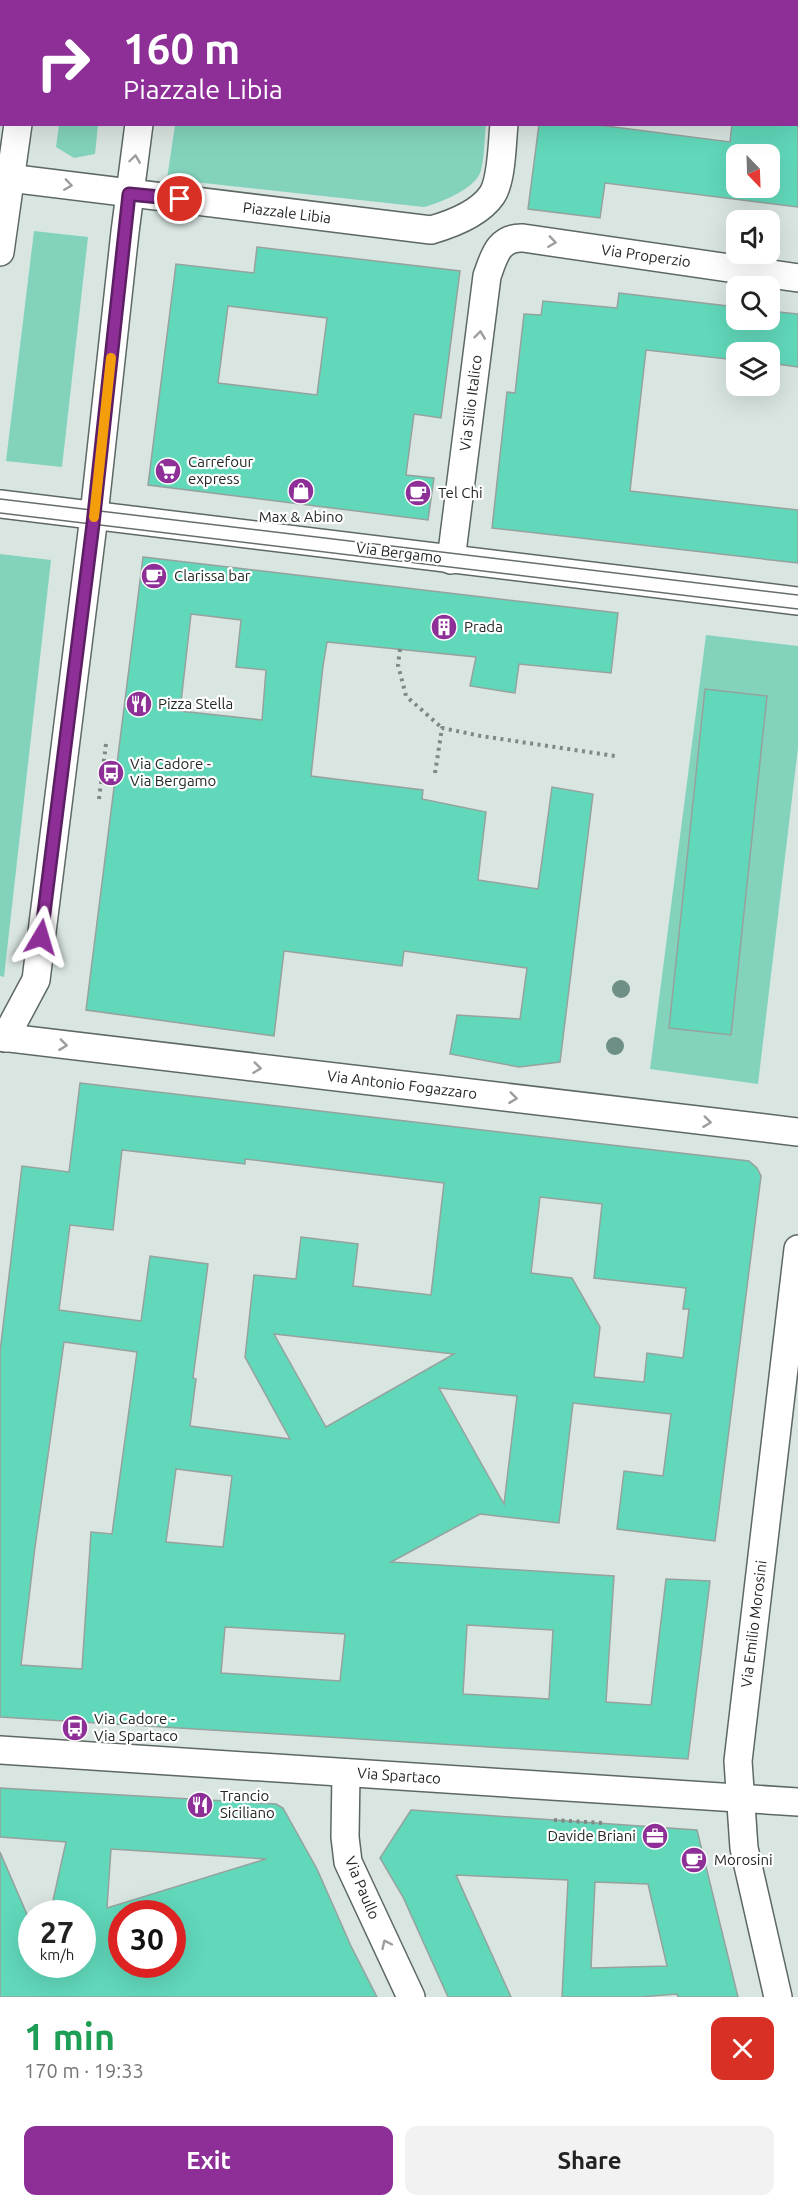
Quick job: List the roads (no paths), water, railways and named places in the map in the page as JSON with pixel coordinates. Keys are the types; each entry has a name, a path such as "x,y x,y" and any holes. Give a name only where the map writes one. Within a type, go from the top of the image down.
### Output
{"street":[{"path":"0,252 5,177 18,126"},
{"path":"3,1038 36,980 94,516 129,194 139,126"},
{"name":"Piazzale Libia","path":"5,177 431,230 465,217 493,194 497,183 504,126"},
{"name":"Via Properzio","path":"497,248 507,241 523,238 798,278"},
{"name":"Via Silio Italico","path":"451,560 487,276 497,248"},
{"name":"Via Bergamo","path":"0,504 798,601"},
{"name":"Via Antonio Fogazzaro","path":"3,1038 798,1132"},
{"name":"Via Emilio Morosini","path":"778,1997 744,1848 738,1761 798,1249"},
{"name":"Via Spartaco","path":"0,1750 798,1802"},
{"name":"Via Paullo","path":"346,1773 345,1837 348,1862 411,1997"}],"tram line":[{"path":"0,499 798,595"},
{"path":"0,513 798,609"}],"place":[{"name":"Carrefour express","path":"168,471"},
{"name":"Max & Abino","path":"301,491"},
{"name":"Tel Chi","path":"418,493"},
{"name":"Clarissa bar","path":"154,576"},
{"name":"Prada","path":"444,627"},
{"name":"Pizza Stella","path":"139,704"},
{"name":"Via Cadore - Via Bergamo","path":"111,773"},
{"name":"Via Cadore - Via Spartaco","path":"75,1728"},
{"name":"Trancio Siciliano","path":"200,1805"},
{"name":"Davide Briani","path":"655,1836"},
{"name":"Morosini","path":"694,1860"}]}
